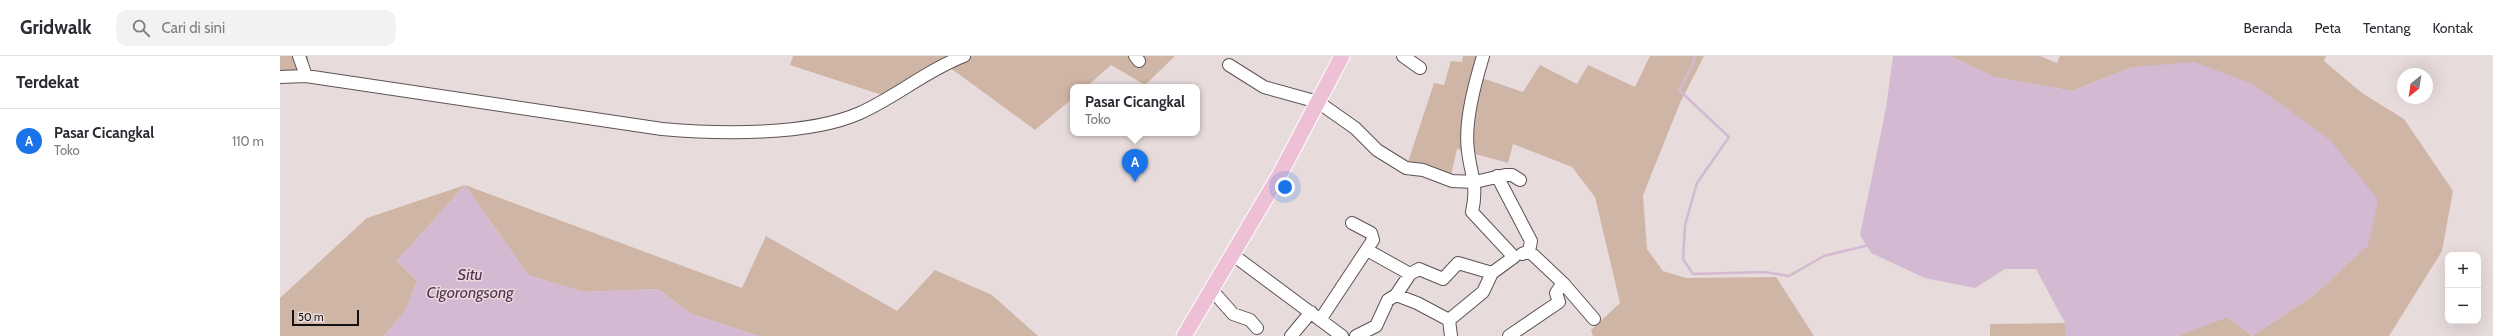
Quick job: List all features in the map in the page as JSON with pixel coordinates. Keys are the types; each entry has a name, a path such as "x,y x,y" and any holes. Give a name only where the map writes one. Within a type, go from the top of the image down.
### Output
{"main road":[{"path":"1184,336 1211,289 1233,255 1342,56"}],"street":[{"path":"299,56 306,76"},
{"path":"280,77 306,76 662,129 702,133 797,129 832,124 866,110 962,56"},
{"path":"1403,56 1420,68"},
{"path":"1484,56 1475,84 1468,133 1468,150 1476,192 1472,212 1514,257"},
{"path":"1230,65 1264,87 1318,102 1355,128 1377,150 1397,164 1452,181 1475,182 1497,176 1512,175 1520,180"},
{"path":"1497,176 1531,241 1530,251"},
{"path":"1320,320 1367,250 1373,236 1352,223"},
{"path":"1367,250 1410,274"},
{"path":"1449,320 1483,292 1492,273 1514,257 1530,251"},
{"path":"1530,251 1563,283 1594,319"},
{"path":"1233,255 1342,336"},
{"path":"1356,336 1376,326 1388,300 1396,295 1410,274 1420,269 1443,279 1458,262 1492,273"},
{"path":"1509,336 1559,302 1556,293 1563,283"},
{"path":"1211,289 1233,314 1250,320 1257,328"},
{"path":"1396,295 1417,303 1449,320"},
{"path":"1291,336 1310,312"},
{"path":"1449,320 1451,336"}],"shaded area":[{"path":"280,56 308,56 309,78 280,82"},
{"path":"793,56 1175,56 1146,84 1143,84 1111,65 1089,84 1070,84 1070,101 1035,130 945,64 885,96 790,65"},
{"path":"1463,56 1481,56 1476,76 1523,92 1540,65 1577,84 1588,65 1635,87 1650,56 1704,56 1680,103 1643,195 1647,249 1663,271 1686,278 1776,277 1814,336 1593,336 1591,330 1620,303 1595,197 1572,167 1513,144 1508,163 1457,149 1451,175 1406,168 1434,83 1444,85 1451,61 1462,62"},
{"path":"1950,56 2040,56 2057,63 2060,56 2326,56 2324,61 2362,93 2404,119 2453,191 2442,251 2389,336 2252,336 2314,295 2368,245 2133,67 2072,91 1994,77"},
{"path":"465,185 742,288 766,236 897,311 935,270 992,295 1038,336 759,336 691,314 658,289 583,292 528,275"},
{"path":"465,185 397,261 417,281 406,310 384,336 280,336 280,298 367,218"},
{"path":"2227,317 2252,336 2177,336"},
{"path":"2065,323 2065,336 1990,336 1990,324"}],"water":[{"path":"1893,56 1950,56 1994,77 2072,91 2133,67 2194,62 2253,84 2330,140 2378,200 2368,245 2314,295 2252,336 2227,317 2177,336 2065,336 2065,323 2036,269 2005,269 1975,288 1925,278 1871,253 1860,235 1886,108"},
{"name":"Situ Cigorongsong","path":"465,185 528,275 583,292 658,289 691,314 759,336 384,336 406,310 417,281 397,261"}],"waterway":[{"path":"1695,56 1692,67 1679,90 1729,137 1697,183 1685,225 1683,259 1693,274 1764,272 1789,276 1824,256 1869,245"}],"place":[{"name":"Pasar Cicangkal","path":"1135,182"}]}
